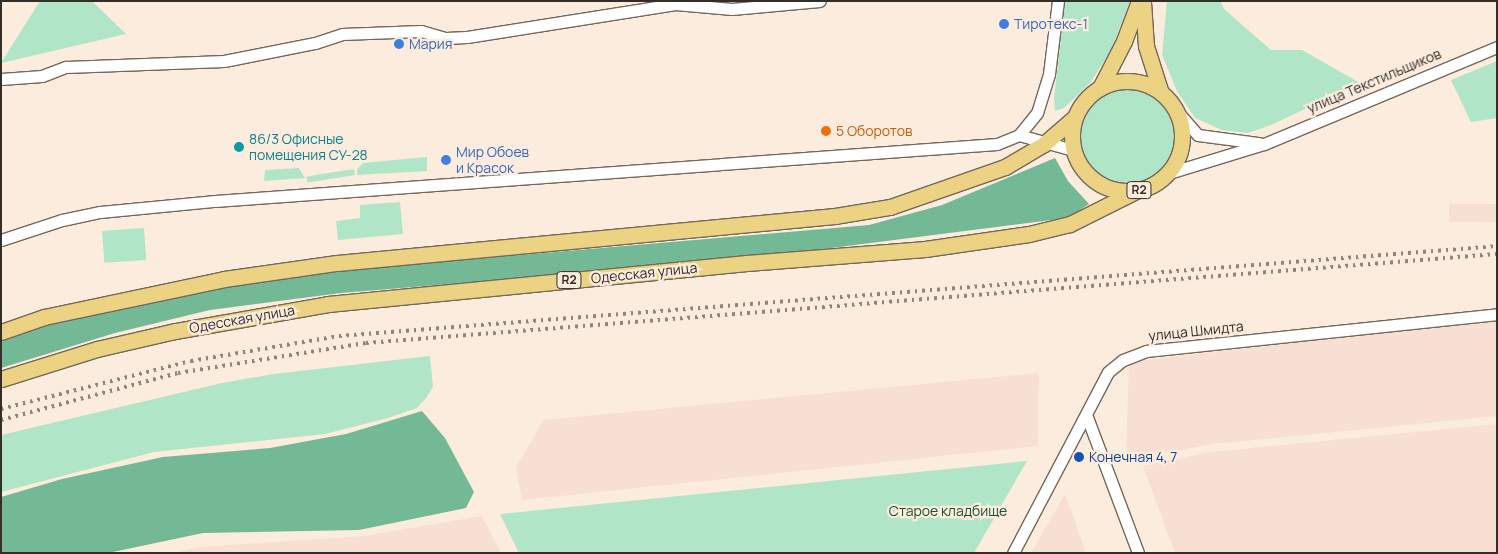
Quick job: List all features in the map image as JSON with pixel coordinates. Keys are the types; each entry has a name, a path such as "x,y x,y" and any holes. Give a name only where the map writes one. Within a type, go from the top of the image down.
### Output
{"main road":[{"path":"1,332 44,317 224,279 337,264 864,212 914,201 979,177 1025,157 1044,144 1075,117 1085,101 1100,88 1124,41 1139,1"},
{"name":"R2","path":"1143,1 1146,46 1161,93"},
{"name":"R2","path":"1073,150 1085,171 1104,187 1136,191 1154,185 1169,173 1182,142 1182,126 1176,110 1161,93 1150,86 1131,82 1100,88"},
{"path":"1073,150 1075,117"},
{"name":"Одесская улица","path":"1,379 126,342 245,316 328,304 747,263 925,249 1029,234 1070,224 1136,191"}],"street":[{"path":"1,79 42,76 66,67 224,61 315,43 342,34 421,30 446,38 467,37 675,4 732,9 820,1"},
{"path":"1,240 62,220 109,211 235,199 969,148 996,144 1019,135 1037,113 1045,94 1058,1"},
{"name":"улица Текстильщиков","path":"1169,173 1264,144 1497,47"},
{"path":"1176,110 1198,135 1264,144"},
{"path":"1019,135 1044,144 1073,150"},
{"name":"улица Шмидта","path":"1013,553 1087,416 1108,372 1123,360 1147,350 1497,314"},
{"path":"1,326 44,317"},
{"path":"1087,416 1138,553"}],"shaded area":[{"path":"1449,204 1497,204 1497,222 1449,222"},
{"path":"1497,319 1497,416 1213,444 1126,460 1129,362"},
{"path":"1039,373 1038,446 522,500 516,467 544,420"},
{"path":"1497,424 1497,553 1175,553 1143,466 1211,452"},
{"path":"1065,494 1086,553 1031,553"},
{"path":"482,516 501,553 172,553 200,547 364,536"}],"green space":[{"path":"40,1 92,1 126,34 1,63"},
{"path":"1065,1 1130,1 1112,48 1091,82 1064,108 1055,111 1054,99"},
{"path":"1167,1 1220,1 1224,9 1271,50 1302,50 1360,83 1271,125 1248,133 1222,130 1195,118 1177,91 1162,55"},
{"path":"1497,61 1497,118 1471,122 1451,80"},
{"path":"1128,88 1146,92 1162,102 1172,118 1176,136 1172,154 1162,170 1146,180 1128,184 1110,180 1094,170 1084,154 1080,136 1084,118 1094,102 1110,92"},
{"path":"427,157 427,171 357,175 357,169 363,163"},
{"path":"1055,158 1068,181 1089,204 1068,218 729,261 341,293 210,310 115,333 1,368 1,337 48,321 221,286 299,274 869,225 942,205"},
{"path":"299,168 305,178 264,181 265,170"},
{"path":"354,169 355,175 308,182 307,177"},
{"path":"400,202 403,234 338,240 336,221 360,218 360,205"},
{"path":"144,228 146,260 104,263 102,231"},
{"path":"430,356 433,387 426,398 417,408 388,418 325,434 154,452 1,492 1,435 222,383 274,374"},
{"path":"422,411 445,438 474,492 466,508 359,530 203,533 108,553 1,553 1,497 62,479 163,457 270,448 346,434"},
{"name":"Старое кладбище","path":"1027,461 974,553 519,553 500,514"}],"railway":[{"path":"1,409 191,361 339,336 1497,246"},
{"path":"1,420 178,373 366,343 1497,254"}],"place":[{"name":"Тиротекс-1","path":"1004,24"},
{"name":"Мария","path":"399,44"},
{"name":"5 Оборотов","path":"826,131"},
{"name":"86/3 Офисные помещения СУ-28","path":"239,147"},
{"name":"Мир Обоев и Красок","path":"446,160"},
{"name":"Конечная 4, 7","path":"1079,457"}]}
